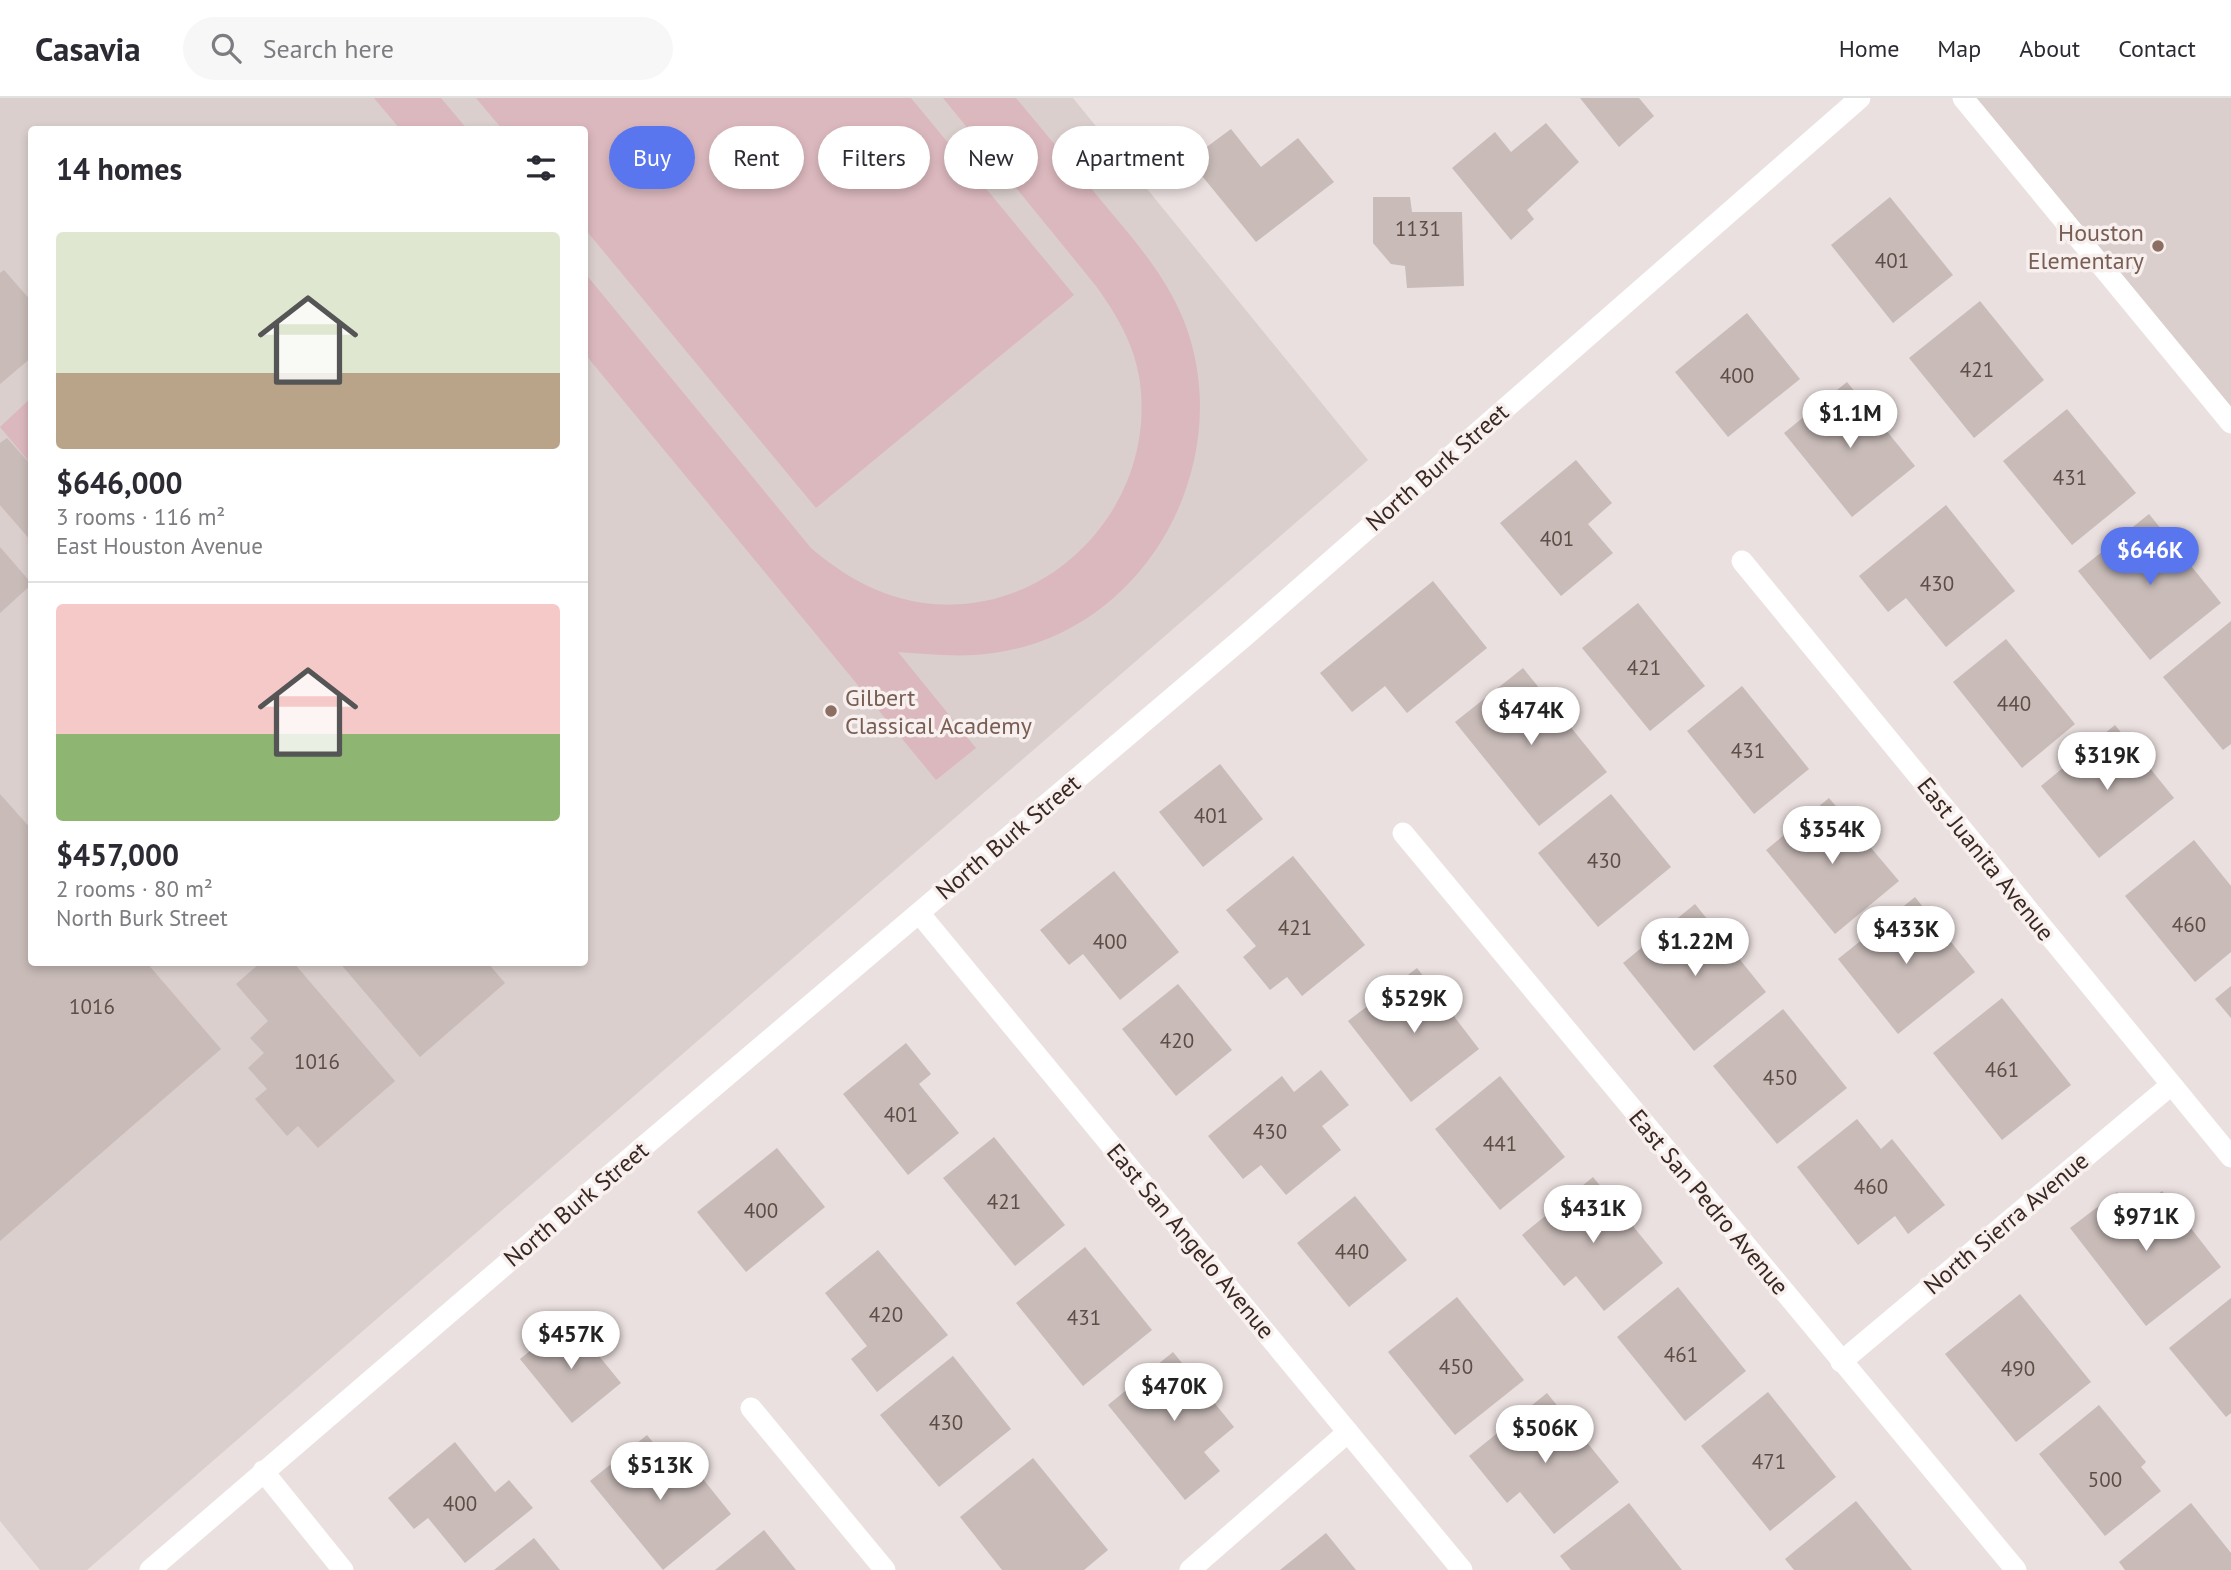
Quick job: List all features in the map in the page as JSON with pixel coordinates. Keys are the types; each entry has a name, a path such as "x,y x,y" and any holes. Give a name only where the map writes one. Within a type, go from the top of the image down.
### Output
{"street":[{"name":"North Burk Street","path":"150,1570 1245,636 1860,98"},
{"path":"1963,98 2231,423"},
{"name":"East Juanita Avenue","path":"1742,561 2231,1157"},
{"name":"East San Pedro Avenue","path":"1403,833 2016,1570"},
{"name":"East San Angelo Avenue","path":"919,913 1462,1570"},
{"name":"North Sierra Avenue","path":"1841,1362 2171,1085"},
{"path":"751,1408 885,1570"},
{"path":"1190,1570 1348,1432"},
{"path":"263,1471 343,1570"}],"shaded area":[{"name":"Gilbert Classical Academy","path":"0,98 1073,98 1096,126 1052,126 1052,189 1147,189 1368,460 87,1570 40,1570 0,1521"},
{"path":"374,98 441,98 464,126 397,126"},
{"path":"476,98 911,98 944,138 944,189 986,189 1074,295 816,508 588,233 588,126 499,126"},
{"path":"943,98 1016,98 1052,141 1052,189 1092,189 1138,245 1159,274 1184,321 1197,369 1200,418 1193,466 1177,512 1153,554 1122,590 1083,620 1039,642 1020,648 986,654 898,652 976,748 936,780 588,358 588,277 811,548 863,584 892,596 924,603 971,603 1015,592 1054,572 1087,543 1114,508 1132,467 1141,423 1139,376 1133,352 1110,307 1017,189 1038,189 1038,126 966,126"},
{"name":"Houston Elementary","path":"1963,98 2231,98 2231,423"},
{"path":"28,401 28,460 0,427"}],"building":[{"path":"1580,98 1639,98 1654,116 1619,147"},
{"path":"1546,123 1579,162 1527,210 1534,219 1511,240 1452,168 1495,132 1511,152"},
{"path":"1231,129 1261,167 1298,138 1334,182 1256,242 1209,184 1209,145"},
{"path":"1373,197 1410,197 1412,212 1462,212 1464,286 1407,288 1405,266 1391,264 1373,243"},
{"path":"1890,197 1953,275 1893,323 1831,245"},
{"path":"4,270 28,297 28,360 0,384 0,273"},
{"path":"1980,301 2044,380 1974,438 1909,358"},
{"path":"1747,313 1800,379 1728,437 1675,372"},
{"path":"1847,382 1915,466 1852,517 1784,433"},
{"path":"2067,409 2136,493 2072,545 2003,461"},
{"path":"7,438 28,462 28,537 0,505 0,443"},
{"path":"1576,460 1612,503 1588,524 1613,553 1561,596 1500,523"},
{"path":"1946,505 2015,591 1946,647 1906,598 1888,612 1859,576"},
{"path":"2149,514 2221,603 2150,660 2078,571"},
{"path":"0,547 28,579 28,588 0,613"},
{"path":"1433,581 1487,648 1407,713 1385,686 1352,712 1320,673"},
{"path":"1638,603 1705,686 1650,731 1582,648"},
{"path":"2231,621 2231,744 2223,750 2163,677"},
{"path":"2006,639 2075,724 2022,768 1953,682"},
{"path":"1523,668 1607,772 1539,826 1455,722"},
{"path":"1742,686 1809,769 1754,814 1687,731"},
{"path":"2115,725 2174,798 2099,858 2041,786"},
{"path":"1220,764 1263,819 1203,867 1159,812"},
{"path":"0,794 28,826 28,966 149,966 221,1049 0,1241"},
{"path":"1611,794 1671,867 1598,927 1538,853"},
{"path":"1829,798 1899,881 1835,934 1766,850"},
{"path":"2194,840 2231,886 2231,952 2195,982 2125,896"},
{"path":"1293,856 1365,945 1302,996 1287,977 1270,990 1243,957 1256,946 1226,910"},
{"path":"1114,871 1179,952 1120,1000 1083,954 1069,965 1040,930"},
{"path":"1915,897 1975,972 1898,1034 1838,959"},
{"path":"1695,904 1766,992 1694,1051 1623,963"},
{"path":"256,966 296,966 395,1081 318,1148 298,1126 287,1136 255,1099 267,1089 248,1068 264,1053 250,1038 268,1021 236,984"},
{"path":"342,966 490,966 505,983 420,1057"},
{"path":"1417,968 1479,1049 1411,1102 1348,1021"},
{"path":"1178,984 1232,1050 1176,1096 1122,1029"},
{"path":"2231,986 2231,1018 2215,999"},
{"path":"2002,998 2071,1085 2002,1140 1933,1053"},
{"path":"1783,1009 1847,1088 1777,1144 1713,1066"},
{"path":"906,1043 931,1074 919,1084 959,1133 908,1175 843,1094"},
{"path":"1321,1070 1349,1105 1322,1126 1341,1150 1286,1195 1261,1165 1243,1179 1208,1136 1282,1076 1294,1092"},
{"path":"1500,1076 1565,1157 1500,1210 1435,1129"},
{"path":"1857,1119 1881,1149 1892,1139 1945,1205 1908,1234 1895,1216 1858,1245 1797,1167"},
{"path":"994,1137 1065,1225 1015,1266 943,1178"},
{"path":"777,1148 825,1207 746,1272 697,1212"},
{"path":"1593,1177 1663,1263 1604,1311 1576,1276 1564,1286 1522,1235"},
{"path":"2162,1191 2221,1267 2146,1326 2070,1228 2117,1192 2134,1213"},
{"path":"1355,1196 1407,1260 1349,1307 1297,1243"},
{"path":"1085,1247 1152,1330 1083,1386 1016,1303"},
{"path":"878,1250 948,1335 877,1392 851,1359 867,1346 825,1293"},
{"path":"1678,1287 1746,1371 1685,1421 1617,1337"},
{"path":"2020,1294 2091,1382 2016,1442 1945,1354"},
{"path":"1457,1297 1524,1380 1455,1435 1388,1352"},
{"path":"2231,1298 2231,1413 2226,1417 2169,1348"},
{"path":"569,1319 621,1383 572,1423 520,1359"},
{"path":"1173,1352 1234,1427 1204,1452 1220,1471 1185,1500 1108,1405"},
{"path":"953,1356 1011,1429 939,1487 880,1415"},
{"path":"1768,1392 1836,1477 1770,1531 1701,1446"},
{"path":"1547,1393 1619,1482 1554,1534 1520,1492 1507,1503 1469,1456"},
{"path":"2099,1405 2146,1462 2141,1467 2161,1491 2105,1536 2039,1454"},
{"path":"647,1435 683,1479 695,1469 731,1514 663,1570 590,1481"},
{"path":"455,1442 495,1492 509,1480 533,1508 465,1563 428,1518 414,1529 388,1498"},
{"path":"1033,1458 1108,1550 1084,1570 1002,1570 960,1517"},
{"path":"1856,1501 1912,1570 1794,1570 1785,1559"},
{"path":"1629,1503 1682,1570 1571,1570 1560,1556"},
{"path":"2191,1503 2231,1553 2231,1570 2125,1570 2119,1562"},
{"path":"764,1530 796,1570 715,1570"},
{"path":"1326,1533 1356,1570 1280,1570"},
{"path":"534,1538 560,1570 494,1570"}],"place":[{"name":"Houston Elementary","path":"2158,246"},
{"name":"Gilbert Classical Academy","path":"831,711"}]}
